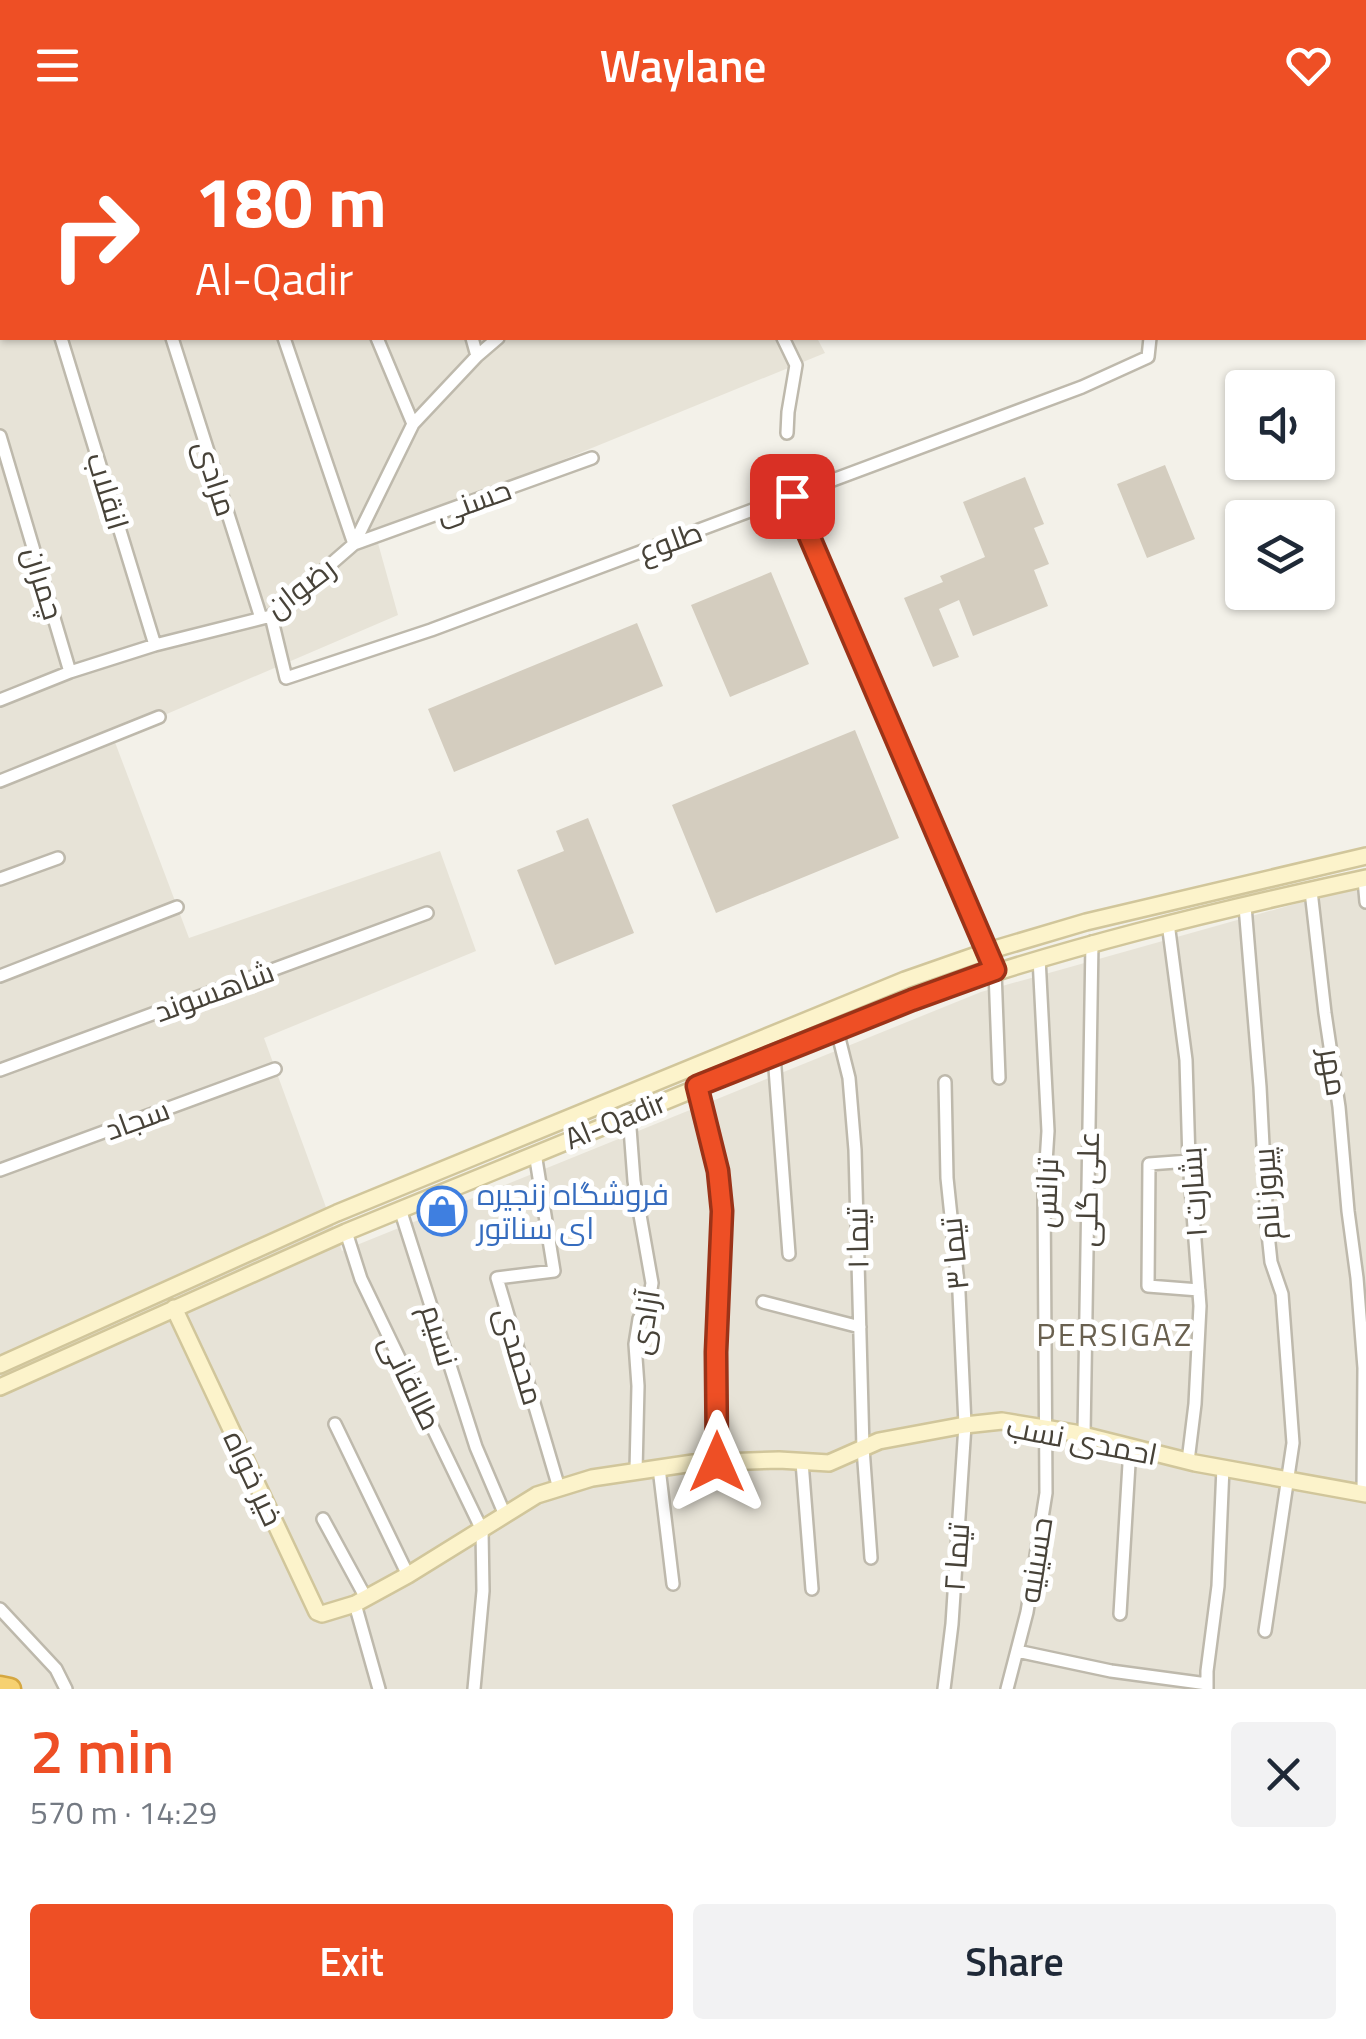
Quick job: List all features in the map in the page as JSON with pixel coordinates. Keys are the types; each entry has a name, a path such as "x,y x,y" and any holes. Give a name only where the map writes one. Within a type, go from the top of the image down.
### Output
{"highway":[{"path":"0,1687 10,1689"}],"main road":[{"name":"Al-Qadir","path":"0,1365 337,1212 905,980 1086,922 1366,856"},
{"name":"Al-Qadir","path":"0,1387 400,1209 912,1000 995,970 1092,942 1365,878"},
{"path":"988,951 995,970"},
{"name":"خیر خواه","path":"174,1308 317,1612 328,1613 360,1601"},
{"name":"احمدی نسب","path":"360,1601 536,1496 592,1478 717,1462 779,1460 829,1464 879,1441 1002,1421 1364,1494"}],"street":[{"name":"انقلاب","path":"63,340 155,645"},
{"name":"مرادی","path":"173,340 266,617"},
{"path":"285,340 354,544"},
{"path":"378,340 414,424"},
{"path":"473,340 477,356"},
{"name":"رضوان","path":"0,700 155,645 266,617 354,544 414,424 496,340"},
{"path":"784,340 796,365 788,433"},
{"name":"طلوع","path":"266,617 286,678 431,630 1082,387 1148,357 1150,340"},
{"name":"چمران","path":"0,436 70,672"},
{"name":"حسنی","path":"354,544 592,458"},
{"path":"792,496 988,951"},
{"path":"0,781 160,717"},
{"path":"0,880 58,858"},
{"path":"1365,878 1366,902"},
{"name":"مهر","path":"1311,891 1357,1278 1364,1368 1364,1494"},
{"name":"پیروز نام","path":"1246,906 1267,1224 1271,1262 1282,1294 1292,1415 1292,1443 1265,1631"},
{"path":"0,976 177,907"},
{"name":"شاهسوند","path":"0,1070 428,913"},
{"name":"بشارت ۱","path":"1168,923 1186,1060 1199,1290 1195,1404 1188,1461"},
{"name":"علی گلی","path":"1084,1435 1092,942"},
{"name":"ترانس","path":"1039,958 1048,1131 1044,1194 1047,1428"},
{"path":"995,970 999,1078"},
{"name":"تیما ۱","path":"837,1030 849,1078 855,1150 862,1448 871,1558"},
{"path":"774,1055 788,1254"},
{"name":"سجاد","path":"0,1170 275,1068"},
{"name":"تیما ۳","path":"945,1082 966,1426"},
{"path":"697,1086 718,1171 722,1211 716,1352 717,1462"},
{"name":"آزادی","path":"629,1115 634,1181 652,1284 635,1344 636,1471"},
{"name":"محمدی","path":"535,1154 554,1271 497,1278 560,1488"},
{"path":"1189,1160 1148,1164 1148,1286 1199,1290"},
{"name":"نسیم","path":"400,1209 476,1447 505,1515"},
{"name":"طالقانی","path":"346,1232 361,1279 482,1530"},
{"path":"764,1302 860,1327"},
{"path":"335,1424 408,1575"},
{"name":"تیما ۲","path":"944,1689 966,1426"},
{"name":"حسینیه","path":"1006,1689 1027,1612 1046,1493 1047,1428"},
{"path":"1120,1614 1130,1448"},
{"path":"802,1462 812,1589"},
{"path":"1017,1652 1207,1686 1218,1586 1223,1467"},
{"path":"659,1468 673,1584"},
{"path":"323,1518 360,1601 379,1689"},
{"path":"474,1689 484,1591 482,1530"},
{"path":"0,1609 56,1668 66,1689"}],"shaded area":[{"path":"0,340 818,340 825,353 376,536 398,615 113,737 189,938 440,851 476,951 264,1038 342,1251 981,992 1366,884 1366,1689 0,1689"}],"building":[{"path":"1165,465 1195,539 1147,558 1117,484"},
{"path":"1025,477 1044,524 1034,528 1049,564 1034,570 1048,606 973,636 959,600 939,609 959,657 933,667 904,598 943,582 940,576 985,557 963,502"},
{"path":"771,572 809,664 730,697 691,605"},
{"path":"637,623 663,686 454,772 428,709"},
{"path":"855,730 899,838 716,913 672,805"},
{"path":"588,818 634,933 555,965 517,870 564,851 556,831"}],"place":[{"name":"فروشگاه زنجیره ای سناتور","path":"442,1211"}],"district":[{"name":"PERSIGAZ","path":"1115,1334"}],"route":[{"path":"717,1462 716,1352 722,1211 718,1171 697,1086 995,970 792,496"}]}
